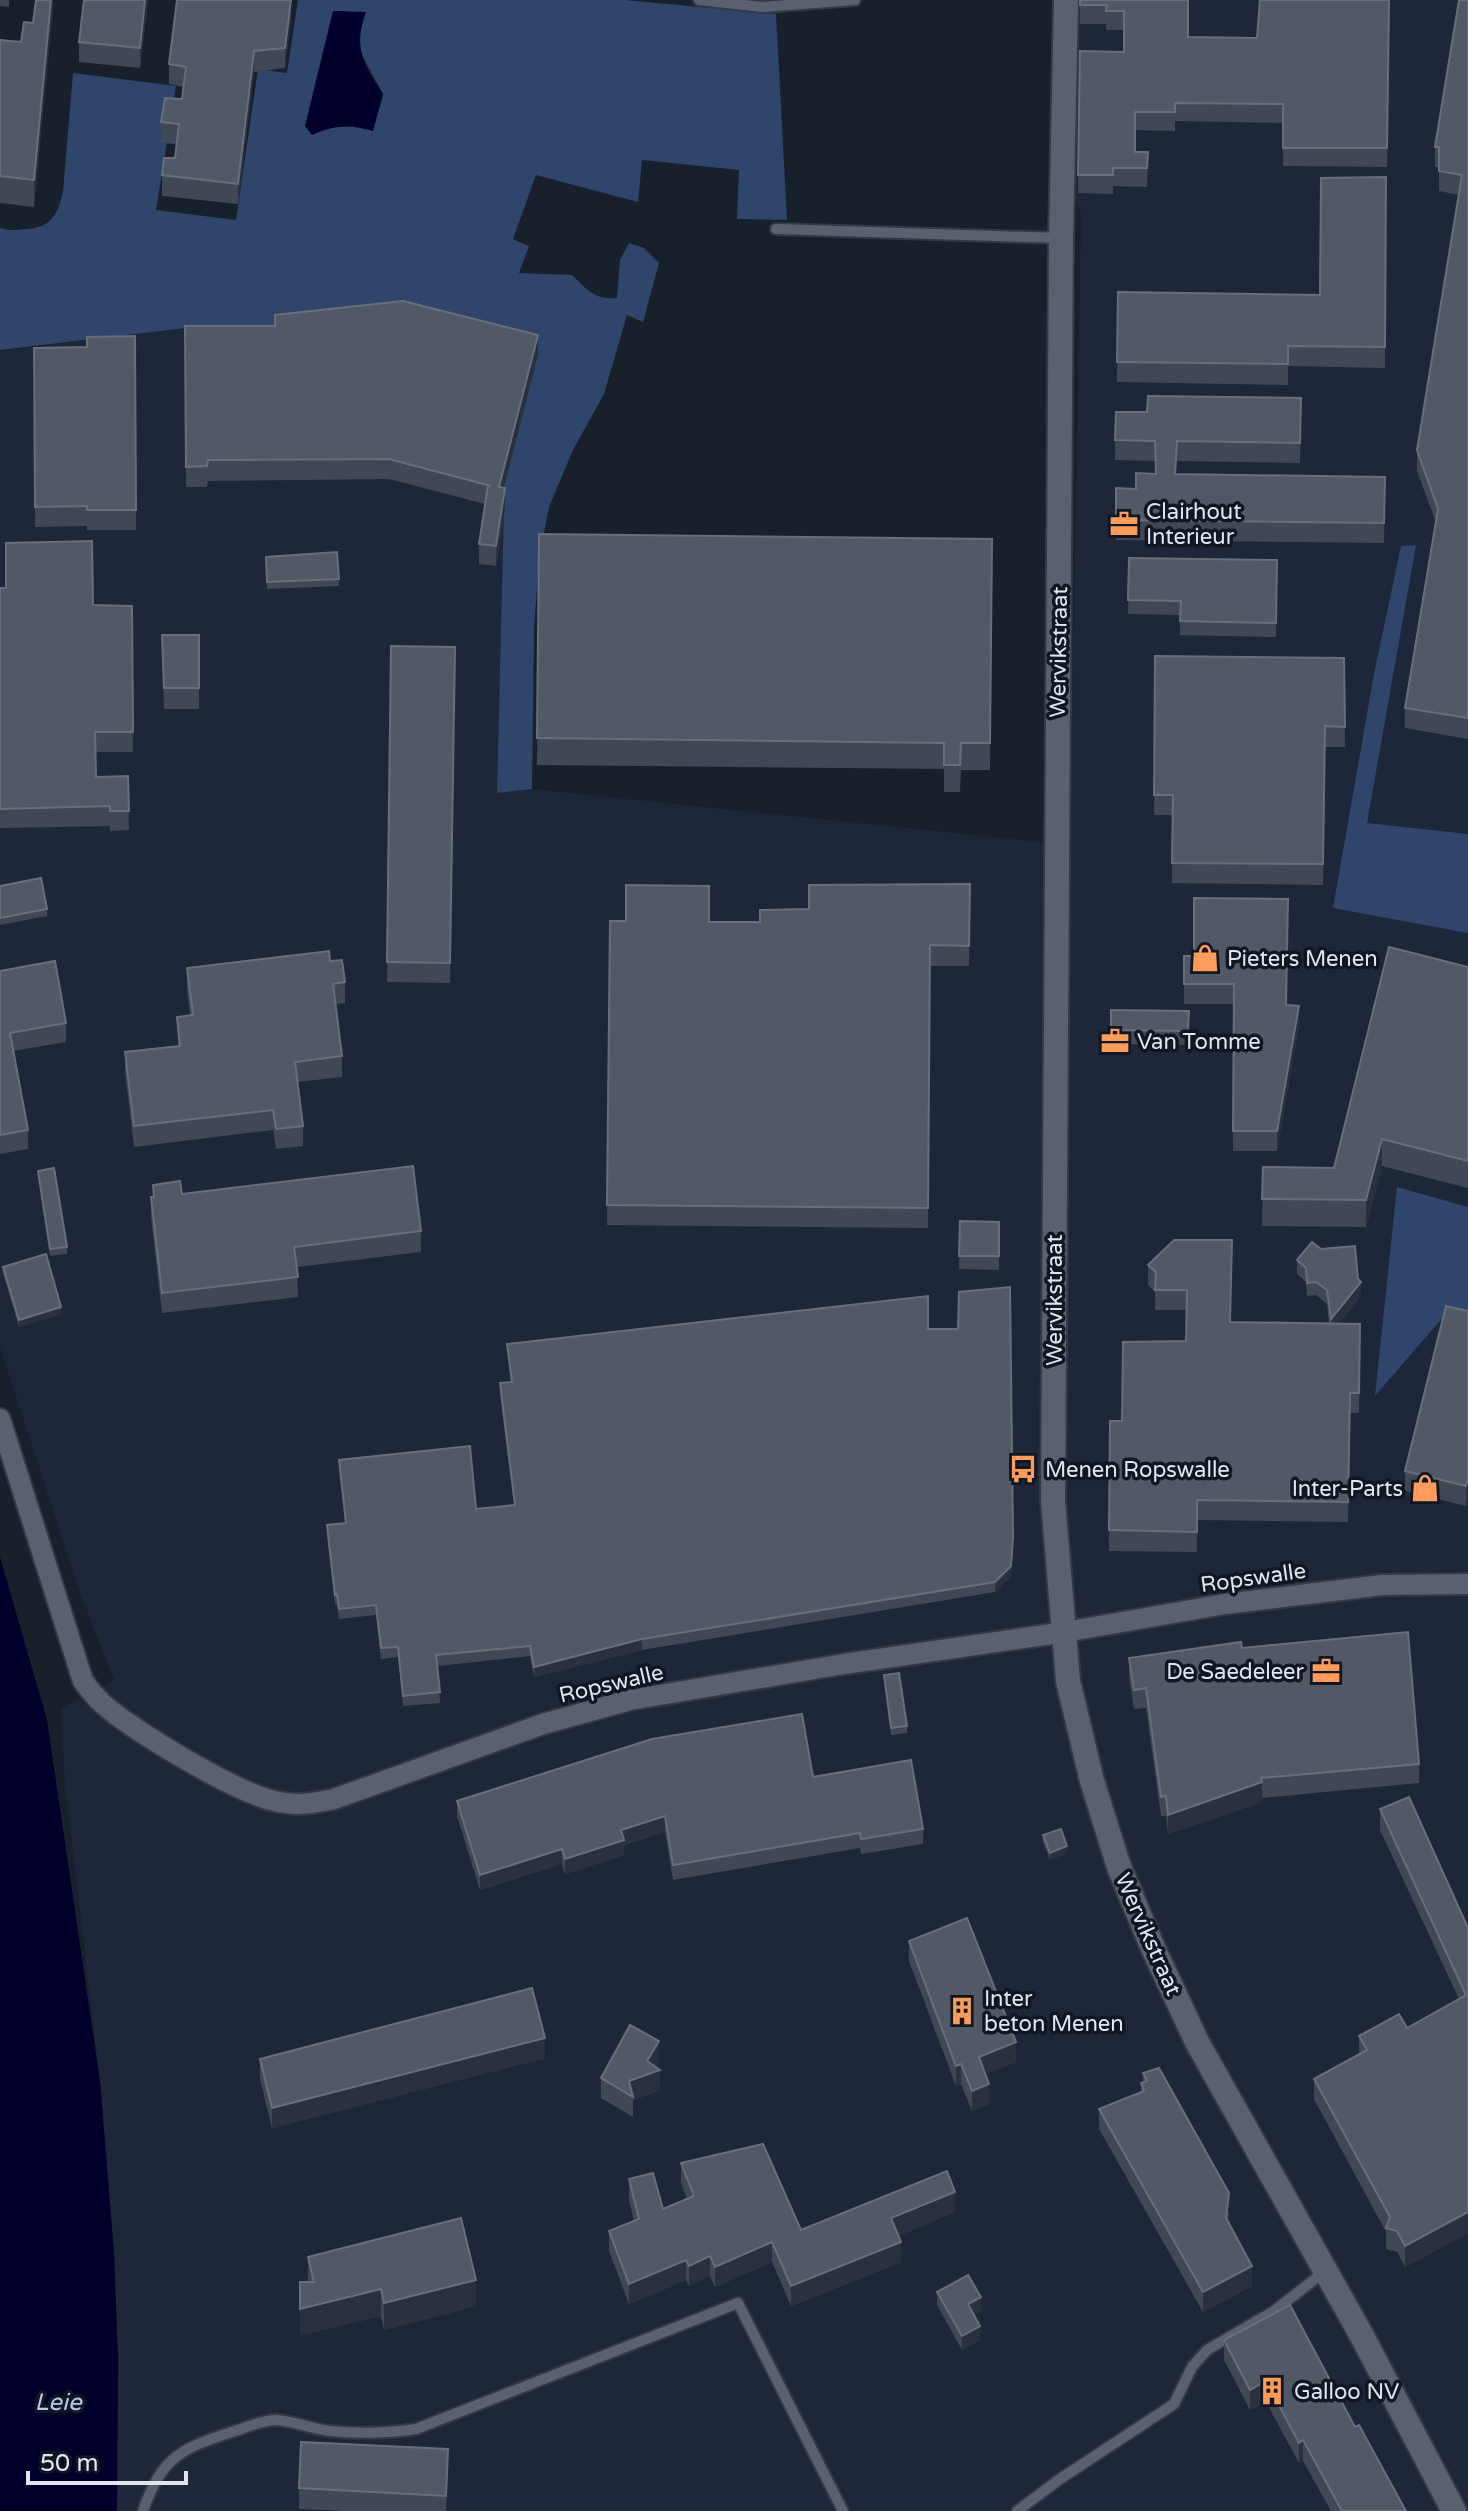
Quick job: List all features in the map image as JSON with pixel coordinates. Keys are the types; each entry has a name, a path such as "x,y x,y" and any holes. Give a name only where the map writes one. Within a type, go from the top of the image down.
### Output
{"street":[{"name":"Wervikstraat","path":"1066,0 1061,238 1053,1501 1071,1695 1092,1781 1119,1867 1197,2042 1326,2271 1454,2511"},
{"name":"Ropswalle","path":"0,1419 83,1681 92,1694 126,1721 226,1782 276,1802 307,1805 334,1799 543,1724 630,1700 1225,1604 1382,1585 1468,1584"}],"lane":[{"path":"699,0 762,7 855,0"},
{"path":"776,229 1061,238"},
{"path":"1017,2511 1174,2404 1192,2367 1207,2350 1274,2311 1326,2271"},
{"path":"143,2511 160,2473 179,2454 195,2444 274,2420 332,2431 391,2432 416,2429 738,2303 843,2511"}],"shaded area":[{"path":"298,0 625,0 776,14 787,220 737,219 739,170 642,160 638,202 536,175 513,239 529,246 519,273 572,275 592,293 603,297 617,298 620,260 629,243 644,248 659,263 643,322 627,315 604,394 573,450 549,507 539,558 534,630 532,789 497,793 504,508 275,336 186,328 0,350 0,228 16,230 42,226 59,207 63,192 73,73 176,86 156,210 236,220 258,69 287,73","holes":["333,11 365,13 358,34 362,55 383,94 372,131 352,125 328,128"]},
{"path":"1076,0 1468,0 1468,2511 117,2511 118,2357 114,2253 100,2081 65,1783 61,1709 114,1680 81,1595 0,1347 0,351 186,328 538,355 499,507 505,508 497,793 532,789 1070,845 1081,214 1074,195"},
{"path":"1416,545 1367,823 1468,834 1468,933 1333,908 1374,674 1401,546"},
{"path":"1397,1187 1468,1207 1468,1323 1444,1316 1375,1396"}],"water":[{"path":"333,11 366,12 360,35 362,55 383,94 373,131 342,127 312,135 305,126"},
{"name":"Leie","path":"0,1557 47,1720 100,2081 114,2253 118,2357 117,2511 0,2511"}],"building":[{"path":"36,0 51,0 34,180 0,176 0,40 21,42 24,22 33,23"},
{"path":"84,0 145,0 140,48 79,42"},
{"path":"177,0 291,0 285,48 254,51 238,184 162,175 164,158 175,158 179,124 161,122 165,98 182,99 186,67 169,64"},
{"path":"1080,0 1188,0 1188,37 1257,38 1260,0 1389,0 1387,148 1283,148 1283,104 1175,103 1175,112 1135,112 1135,152 1148,152 1147,168 1113,168 1113,175 1078,175 1080,51 1124,52 1124,11 1106,11 1107,5 1080,5"},
{"path":"1459,0 1468,0 1468,718 1405,708 1438,509 1417,450 1462,175 1439,171 1439,147 1435,147"},
{"path":"1386,177 1385,347 1288,346 1288,364 1117,362 1118,292 1320,295 1321,178"},
{"path":"403,301 538,335 499,487 505,488 496,546 479,544 488,485 389,459 208,460 207,466 186,467 185,326 275,326 275,315"},
{"path":"135,336 136,510 87,510 87,506 35,507 34,348 87,347 87,337"},
{"path":"1148,396 1301,398 1300,443 1177,441 1175,474 1385,477 1384,523 1116,520 1116,488 1136,489 1136,473 1156,474 1155,441 1115,440 1116,412 1147,412"},
{"path":"539,534 992,539 990,743 961,743 960,765 944,765 944,743 537,738"},
{"path":"92,541 93,605 132,606 133,732 95,732 96,777 128,776 129,811 110,811 110,806 0,809 0,588 6,588 6,543"},
{"path":"337,552 339,579 267,582 266,557"},
{"path":"1129,558 1277,560 1276,623 1180,621 1181,601 1128,600"},
{"path":"162,635 199,635 199,688 164,688"},
{"path":"391,646 455,647 450,963 387,962"},
{"path":"1155,656 1344,658 1345,727 1325,726 1323,864 1172,863 1173,795 1154,795"},
{"path":"41,878 47,909 0,918 0,886"},
{"path":"970,884 969,946 930,945 928,1208 607,1205 610,921 626,921 626,885 709,886 709,922 760,922 760,910 809,909 809,885"},
{"path":"1194,898 1288,899 1286,1005 1299,1006 1277,1131 1233,1131 1234,984 1184,984 1184,956 1194,956"},
{"path":"1389,947 1468,967 1468,1161 1382,1139 1366,1200 1262,1199 1263,1167 1334,1168"},
{"path":"329,951 330,961 342,960 345,982 333,984 342,1056 295,1062 303,1126 276,1129 273,1110 134,1126 125,1052 180,1046 177,1017 193,1015 187,968"},
{"path":"55,961 66,1023 10,1033 28,1130 0,1135 0,971"},
{"path":"1111,1010 1189,1011 1188,1031 1111,1030"},
{"path":"413,1166 421,1231 294,1247 298,1277 162,1293 151,1197 154,1197 153,1185 180,1181 182,1194"},
{"path":"54,1168 67,1247 50,1249 38,1171"},
{"path":"960,1221 999,1222 999,1256 959,1256"},
{"path":"1174,1240 1232,1240 1230,1322 1360,1324 1359,1393 1350,1393 1348,1502 1197,1500 1197,1532 1109,1530 1110,1421 1122,1421 1123,1342 1186,1341 1187,1290 1155,1290 1156,1272 1148,1265"},
{"path":"1312,1242 1321,1249 1355,1246 1358,1279 1361,1282 1331,1319 1327,1290 1316,1282 1307,1283 1306,1268 1297,1260"},
{"path":"46,1254 61,1307 19,1320 3,1267"},
{"path":"1010,1287 1013,1537 1011,1566 995,1582 642,1639 534,1667 530,1646 436,1655 440,1692 403,1696 398,1647 381,1648 376,1605 339,1609 327,1525 346,1523 339,1460 470,1446 476,1509 515,1505 500,1383 512,1382 507,1344 928,1296 928,1329 958,1329 959,1292"},
{"path":"1446,1306 1468,1311 1466,1486 1405,1471"},
{"path":"1408,1632 1419,1764 1261,1778 1262,1782 1168,1815 1166,1796 1161,1797 1146,1688 1134,1690 1129,1658 1241,1642 1242,1648"},
{"path":"899,1673 907,1726 891,1728 884,1675"},
{"path":"802,1714 813,1777 911,1760 923,1829 861,1839 860,1833 673,1865 665,1816 621,1830 624,1840 565,1859 562,1849 480,1875 457,1801 652,1739"},
{"path":"1409,1797 1468,1928 1468,2212 1405,2246 1397,2231 1386,2228 1390,2217 1314,2079 1367,2050 1359,2036 1399,2014 1407,2028 1466,1995 1380,1809"},
{"path":"1061,1829 1067,1846 1050,1853 1043,1835"},
{"name":"Inter beton Menen","path":"967,1918 1016,2042 979,2057 989,2084 972,2091 961,2064 956,2066 909,1941"},
{"path":"532,1988 545,2038 272,2108 260,2059"},
{"path":"630,2025 659,2041 647,2061 660,2070 629,2081 633,2097 601,2078"},
{"path":"1159,2068 1229,2193 1226,2218 1252,2266 1203,2292 1099,2109 1144,2091 1141,2083 1147,2081 1143,2073"},
{"path":"763,2144 801,2230 947,2171 955,2192 891,2218 901,2242 791,2286 772,2242 715,2267 710,2256 689,2266 686,2260 629,2284 609,2231 639,2219 629,2179 653,2173 663,2209 694,2196 681,2163"},
{"path":"461,2218 476,2280 384,2303 381,2289 300,2309 300,2282 314,2282 308,2257"},
{"path":"968,2275 981,2297 968,2304 980,2326 962,2336 937,2292"},
{"path":"1290,2305 1355,2427 1359,2425 1406,2511 1342,2511 1303,2440 1299,2443 1266,2381 1250,2390 1224,2340"},
{"path":"301,2442 448,2449 446,2496 299,2488"}],"place":[{"name":"Clairhout Interieur","path":"1124,524"},
{"name":"Pieters Menen","path":"1205,958"},
{"name":"Van Tomme","path":"1115,1041"},
{"name":"Menen Ropswalle","path":"1023,1469"},
{"name":"Inter-Parts","path":"1425,1488"},
{"name":"De Saedeleer","path":"1326,1671"},
{"name":"Inter beton Menen","path":"962,2011"},
{"name":"Galloo NV","path":"1272,2391"}]}
